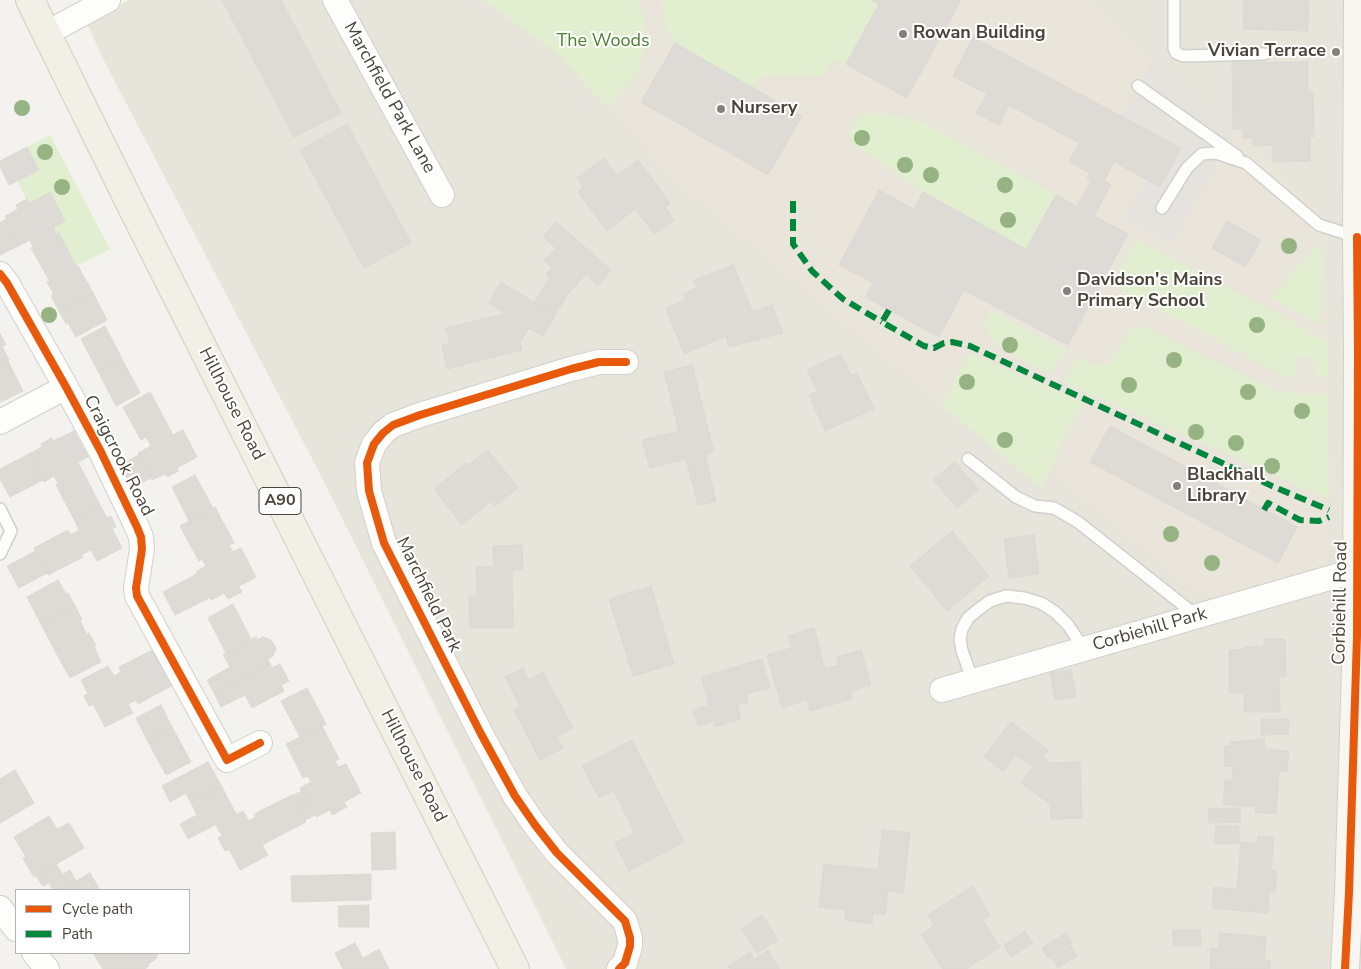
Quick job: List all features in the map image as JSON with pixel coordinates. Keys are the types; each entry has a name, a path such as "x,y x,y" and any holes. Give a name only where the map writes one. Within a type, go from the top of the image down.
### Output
{"main road":[{"name":"Hillhouse Road","path":"30,0 515,969"}],"street":[{"path":"47,33 108,0"},
{"name":"Marchfield Park Lane","path":"335,0 442,195"},
{"name":"Corbiehill Road","path":"1345,969 1359,636 1357,570 1358,0"},
{"name":"Craigcrook Road","path":"0,274 7,283 100,450 141,537 142,549 136,588 137,596 227,760 260,743"},
{"name":"Marchfield Park","path":"619,969 625,962 630,946 630,938 625,921 557,854 515,796 481,734 384,543 369,491 367,464 374,444 393,425 571,369 599,362 626,362"},
{"path":"0,422 66,387"},
{"name":"Corbiehill Park","path":"942,690 1357,570"},
{"path":"0,908 15,928"},
{"path":"35,954 47,969"}],"lane":[{"path":"1174,0 1174,48 1176,53 1183,56 1264,54"},
{"path":"1138,86 1246,162 1319,225 1357,237"},
{"path":"1162,208 1187,168 1202,154 1216,153 1246,162"},
{"path":"968,459 1016,497 1035,506 1054,508 1078,522 1197,616"},
{"path":"0,509 11,531 0,554"},
{"path":"973,681 962,651 960,639 962,629 968,618 984,605 1006,596 1024,598 1041,603 1055,612 1068,625 1084,649"}],"shaded area":[{"path":"129,0 1361,0 1361,969 566,969 319,472 102,57 86,21"},
{"name":"Davidson's Mains Primary School","path":"483,0 1088,0 1328,216 1329,566 1234,593 1216,596 1202,594 1189,588 1050,472 1040,488 680,186 553,50"},
{"path":"1153,58 1233,130 1174,243 1125,218 1147,180 1160,187 1122,117"}],"green space":[{"name":"The Woods","path":"483,0 638,0 644,16 645,48 637,75 607,107 553,50"},
{"path":"663,0 872,0 879,4 846,64 833,60 823,76 764,76 751,87 675,43 664,23 661,2"},
{"path":"870,112 902,117 927,124 1056,195 1026,249 923,192 856,146 849,133 853,124 860,116"},
{"path":"50,135 110,249 76,266 59,233 56,234 53,228 65,221 51,193 29,204 17,181 39,169 27,147"},
{"path":"1136,239 1328,341 1328,377 1315,377 1313,357 1296,357 1296,377 1286,377 1111,285"},
{"path":"1316,246 1323,252 1321,325 1271,298"},
{"path":"991,310 1065,350 1051,375 1003,350 991,336 984,323"},
{"path":"1141,326 1278,392 1328,394 1329,499 1063,382 1078,357 1093,364 1102,365 1109,363 1127,334 1134,328"},
{"path":"970,353 1083,403 1040,488 941,404"}],"building":[{"path":"222,0 281,0 341,113 294,137"},
{"name":"Rowan Building","path":"872,0 961,0 907,98 846,64 879,4"},
{"path":"1244,0 1309,0 1308,31 1243,29"},
{"path":"973,37 1181,148 1160,187 1114,162 1104,181 1111,185 1094,216 1128,234 1068,345 964,290 939,337 865,297 873,283 839,265 879,190 914,209 923,192 1026,249 1056,195 1077,206 1091,181 1087,178 1090,173 1069,162 1079,143 1009,105 999,125 976,113 987,94 953,76"},
{"name":"Nursery","path":"675,43 802,116 768,175 641,102"},
{"path":"1308,62 1308,92 1313,92 1314,137 1310,137 1310,161 1273,162 1273,145 1253,146 1253,138 1243,138 1243,129 1233,129 1232,63"},
{"path":"347,124 411,243 364,268 300,150"},
{"path":"27,147 39,170 9,185 0,167 0,161"},
{"path":"604,158 617,176 638,160 670,203 665,207 674,220 655,234 635,209 607,231 578,192 583,187 577,178"},
{"path":"50,192 65,221 53,228 56,234 59,233 76,266 49,280 31,248 33,247 30,240 20,245 5,216 18,209 16,205 27,199 29,204"},
{"path":"6,219 20,245 0,255 0,223"},
{"path":"1227,221 1261,240 1245,267 1212,248"},
{"path":"556,222 611,270 598,285 586,274 568,294 555,315 534,303 550,278 546,275 552,268 544,261 556,248 543,237"},
{"path":"733,265 753,312 772,305 783,333 729,347 726,336 684,354 666,308 686,300 683,294 697,288 694,280"},
{"path":"78,266 93,293 59,311 51,296 54,295 47,282"},
{"path":"501,282 555,315 543,336 529,328 520,342 522,350 447,369 442,345 450,343 446,328 503,314 504,312 489,303"},
{"path":"93,293 107,320 76,337 59,311"},
{"path":"105,326 122,359 98,371 81,339"},
{"path":"0,334 6,345 2,346 9,360 0,365"},
{"path":"841,354 851,376 857,373 874,409 825,431 809,395 817,391 807,370"},
{"path":"122,359 140,393 116,406 98,371"},
{"path":"8,361 23,391 1,402 0,365"},
{"path":"692,365 714,452 705,454 716,501 698,505 686,459 650,468 642,440 679,431 664,372"},
{"path":"150,392 173,435 183,430 197,457 177,468 179,471 167,477 165,474 152,480 138,453 151,446 146,437 141,440 123,407"},
{"name":"Blackhall Library","path":"1110,426 1297,527 1278,563 1090,462"},
{"path":"74,431 88,457 78,462 100,505 74,519 56,485 58,483 54,476 44,482 29,454 42,447 41,444 52,438 53,441"},
{"path":"488,450 518,488 495,506 491,501 462,525 434,489 466,463 468,465"},
{"path":"29,454 43,480 10,497 0,479 0,469"},
{"path":"139,455 151,478 132,488 120,465"},
{"path":"955,462 979,490 957,508 933,480"},
{"path":"195,475 213,508 189,521 172,487"},
{"path":"100,505 107,518 111,516 116,527 112,529 122,548 97,561 91,550 81,555 83,557 48,575 34,548 68,530 70,535 79,530 74,519"},
{"path":"215,507 234,543 229,545 233,552 241,548 256,577 239,586 242,592 228,599 224,593 211,600 196,572 206,566 202,559 199,561 180,526"},
{"path":"952,531 989,576 947,611 910,566"},
{"path":"1034,535 1039,574 1009,578 1004,539"},
{"path":"522,545 523,570 512,570 513,628 470,628 469,596 477,596 476,567 494,567 493,546"},
{"path":"36,551 47,573 19,588 7,566"},
{"path":"197,574 209,598 175,615 163,592"},
{"path":"58,580 75,606 41,624 27,597"},
{"path":"651,586 674,664 633,676 609,599"},
{"path":"233,604 251,639 226,653 208,618"},
{"path":"75,606 87,635 55,651 41,624"},
{"path":"814,628 825,669 839,665 837,657 861,650 871,685 850,692 852,699 810,711 807,700 782,708 767,655 792,648 788,636"},
{"path":"89,633 101,662 70,678 55,651"},
{"path":"256,637 257,640 263,637 271,640 276,648 273,656 268,659 270,664 214,693 207,680 230,667 223,654"},
{"path":"1264,639 1285,639 1286,676 1279,677 1280,712 1244,712 1244,693 1229,693 1229,650 1264,646"},
{"path":"154,649 173,685 138,704 136,700 128,704 133,713 105,727 93,704 89,706 84,696 88,694 81,680 108,666 114,676 121,672 119,667"},
{"path":"762,659 770,688 746,694 748,702 737,705 741,719 715,727 713,721 698,726 693,710 709,705 701,677"},
{"path":"270,664 272,668 280,664 289,681 281,685 284,691 252,708 245,695 221,707 214,693"},
{"path":"523,668 529,680 543,672 573,728 557,737 563,748 540,760 514,710 520,706 505,677"},
{"path":"1071,670 1076,697 1055,700 1050,673"},
{"path":"307,688 326,724 300,737 281,701"},
{"path":"161,705 172,727 147,740 136,718"},
{"path":"1261,719 1289,719 1289,734 1261,735"},
{"path":"1011,722 1048,750 1043,757 1051,763 1080,762 1082,818 1051,819 1050,804 1021,783 1033,767 1016,755 1003,771 984,757"},
{"path":"322,726 339,759 335,761 338,767 346,764 361,793 344,802 347,807 332,815 330,810 316,817 300,788 311,782 308,776 303,778 286,744"},
{"path":"172,727 191,762 166,775 147,740"},
{"path":"1264,739 1265,749 1289,751 1287,772 1279,771 1276,814 1255,812 1256,807 1223,804 1225,780 1232,780 1233,767 1224,766 1225,746 1231,746 1231,742"},
{"path":"632,740 684,842 629,871 615,843 635,833 614,791 599,798 582,766"},
{"path":"208,762 222,787 191,803 186,793 170,802 162,786"},
{"path":"15,770 34,803 0,823 0,779"},
{"path":"222,787 236,814 188,839 180,824 197,815 191,803"},
{"path":"302,791 315,815 305,820 292,796"},
{"path":"292,795 306,822 262,845 268,855 240,870 229,849 225,851 218,838 222,836 216,825 243,811 249,821 256,817 254,814"},
{"path":"1240,808 1241,822 1209,823 1208,809"},
{"path":"49,816 57,829 69,823 84,848 34,877 23,858 26,857 14,837"},
{"path":"1215,826 1239,826 1239,844 1215,844"},
{"path":"882,830 910,833 903,893 888,891 885,915 873,913 872,924 845,920 846,910 819,907 824,864 878,870"},
{"path":"395,832 396,869 372,870 371,833"},
{"path":"1258,836 1274,837 1271,870 1277,871 1275,892 1269,892 1268,913 1212,908 1214,887 1237,889 1241,842 1257,844"},
{"path":"56,864 63,875 43,886 36,876"},
{"path":"70,870 76,881 62,889 52,889 49,883"},
{"path":"90,873 99,889 62,889"},
{"path":"371,874 371,900 292,902 291,876"},
{"path":"973,886 990,915 983,920 1000,947 966,969 943,969 921,935 934,926 928,915"},
{"path":"369,905 369,927 339,927 338,906"},
{"path":"762,915 778,940 757,953 741,929"},
{"path":"1173,930 1201,930 1201,946 1173,946"},
{"path":"1025,931 1033,943 1011,957 1004,945"},
{"path":"1066,933 1072,943 1048,958 1042,948"},
{"path":"1220,933 1266,937 1264,960 1270,961 1270,969 1210,969 1211,948 1218,949"},
{"path":"355,943 363,958 379,949 389,969 343,969 335,953"},
{"path":"1071,946 1077,956 1058,968 1052,958"},
{"path":"768,950 780,969 730,969 728,966 750,952 754,960"},
{"path":"94,954 158,954 156,959 148,964 149,966 145,969 103,969"}],"marked path":[{"path":"793,201 793,244 812,271 843,299 882,322"},
{"path":"889,310 882,322 924,346 934,348 944,343 952,342 970,346 1272,486 1329,510"},
{"path":"1264,510 1268,503 1300,520 1319,521 1329,517"}],"cycle path":[{"path":"1345,969 1357,636 1357,237"},
{"path":"0,274 7,283 66,387 100,450 137,527 141,537 142,549 136,588 137,596 227,760 260,743"},
{"path":"619,969 625,963 630,946 630,938 625,921 557,853 515,796 481,734 384,543 369,491 367,463 374,444 393,425 571,369 599,362 626,362"}],"place":[{"name":"Rowan Building","path":"903,34"},
{"name":"Vivian Terrace","path":"1336,52"},
{"name":"Nursery","path":"721,109"},
{"name":"Davidson's Mains Primary School","path":"1067,291"},
{"name":"Blackhall Library","path":"1177,486"}]}
